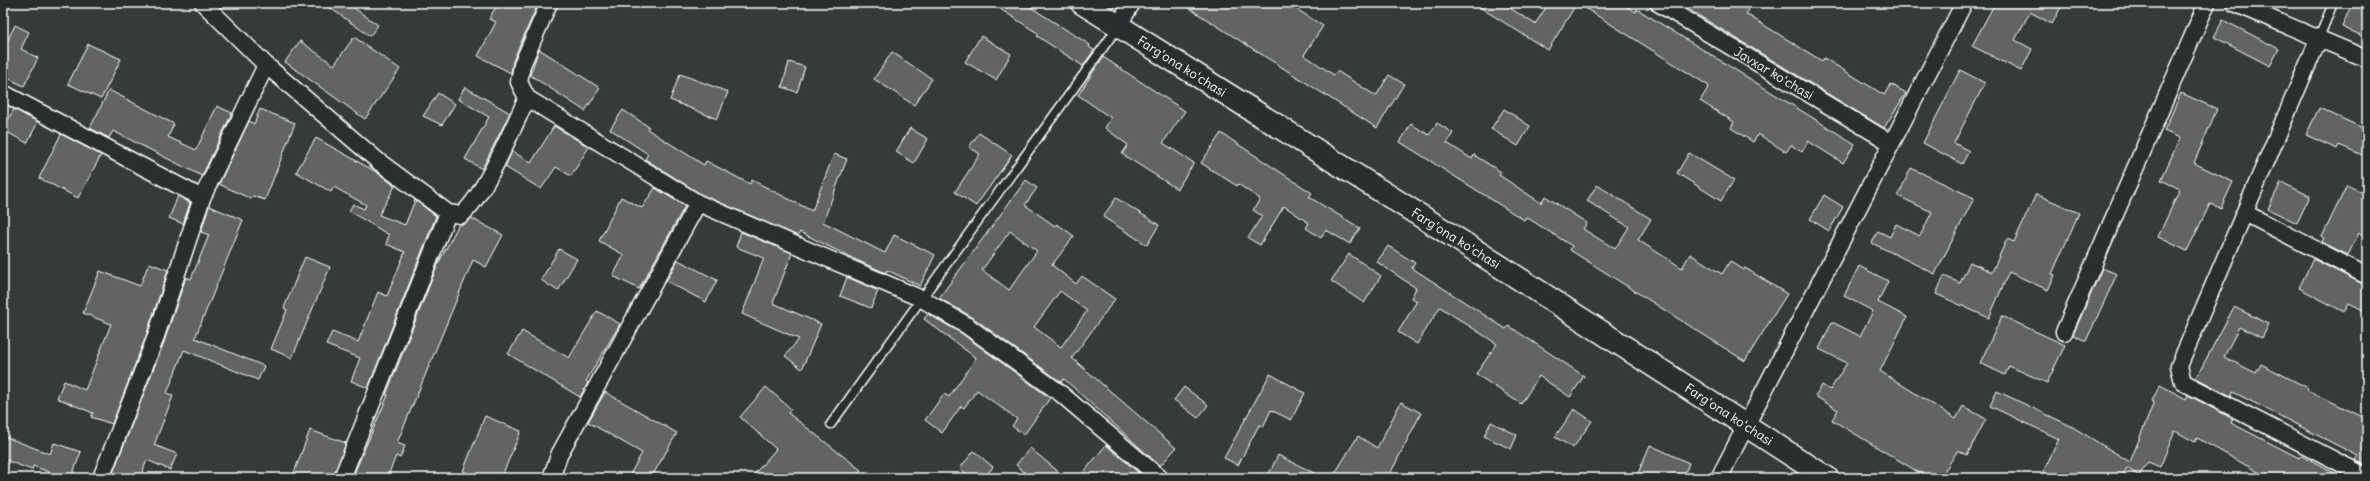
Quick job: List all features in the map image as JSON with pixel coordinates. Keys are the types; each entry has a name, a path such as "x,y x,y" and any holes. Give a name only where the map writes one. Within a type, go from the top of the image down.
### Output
{"street":[{"path":"203,3 266,65 378,161 448,213 461,215 470,207 501,152 527,98"},
{"path":"549,3 522,65 519,82 527,98 698,203 922,300 966,325 1060,393 1160,478"},
{"name":"Fargʻona koʻchasi","path":"1082,3 1470,247 1828,478"},
{"path":"1118,26 1132,3"},
{"name":"Javxar koʻchasi","path":"1658,3 1891,143"},
{"path":"1719,478 1964,3"},
{"path":"2064,332 2207,3"},
{"path":"2234,3 2367,59"},
{"path":"2319,38 2179,366 2183,382 2367,477"},
{"path":"101,478 155,339 202,198 266,65"},
{"path":"3,93 202,198"},
{"path":"551,478 560,453 628,333 698,203"},
{"path":"342,478 448,213"},
{"path":"2244,213 2367,276"}],"lane":[{"path":"2319,38 2333,3"},
{"path":"831,424 922,300 1118,26"}],"building":[{"path":"323,3 347,3 378,25 370,36"},
{"path":"498,3 531,3 537,6 513,61 511,73 478,56 496,22 489,19"},
{"path":"991,3 1024,3 1090,45 1089,47 1094,50 1083,66 1037,36 1039,34"},
{"path":"1181,3 1287,3 1323,26 1304,55 1334,75 1337,71 1376,96 1389,75 1404,84 1377,128"},
{"path":"1473,3 1502,3 1535,24 1549,3 1577,3 1548,50"},
{"path":"1577,3 1621,3 1636,12 1637,9 1855,144 1843,163 1808,141 1802,152 1791,145 1786,152 1758,134 1753,142 1731,128 1734,122 1700,101 1709,86"},
{"path":"1678,3 1738,3 1749,10 1746,14 1822,61 1824,58 1884,95 1891,84 1906,93 1884,128"},
{"path":"1995,3 2054,3 2061,7 2052,24 2030,12 2015,40 2032,49 2021,71 1972,46"},
{"path":"2352,3 2367,3 2367,38 2342,27"},
{"path":"2223,20 2279,49 2270,66 2214,37"},
{"path":"15,25 29,32 21,49 38,58 24,86 3,76 3,50"},
{"path":"981,36 1011,54 996,80 965,62"},
{"path":"354,37 400,69 365,119 285,62 300,41 334,65"},
{"path":"88,44 121,59 101,99 68,84"},
{"path":"539,49 600,88 585,111 530,75"},
{"path":"892,52 932,79 914,105 874,79"},
{"path":"1103,57 1185,111 1163,143 1194,163 1177,189 1122,154 1128,145 1105,128 1111,118 1078,95"},
{"path":"789,62 805,67 797,92 782,87"},
{"path":"1960,70 1985,83 1954,143 1969,151 1962,164 1923,143"},
{"path":"680,74 728,92 717,119 670,100"},
{"path":"465,87 510,113 482,169 465,159 489,117 458,99"},
{"path":"109,90 174,124 168,137 196,150 217,106 232,113 202,176 113,131 109,138 90,128"},
{"path":"438,93 455,104 442,125 423,116"},
{"path":"2181,93 2217,109 2194,163 2233,182 2221,208 2210,204 2187,251 2158,237 2180,189 2161,180 2180,138 2164,131"},
{"path":"2319,108 2367,130 2367,157 2339,145 2337,149 2306,135"},
{"path":"14,109 38,122 27,143 3,130"},
{"path":"260,109 295,123 265,200 253,196 251,199 219,184 249,121 254,124"},
{"path":"1504,109 1530,126 1518,146 1491,129"},
{"path":"623,110 649,127 647,129 704,165 706,161 750,184 752,180 812,211 834,154 847,159 823,222 885,253 894,235 935,255 920,286 887,270 886,273 854,259 800,232 798,236 702,195 645,159 648,154 610,129"},
{"path":"1437,123 1453,133 1447,143 1472,159 1474,155 1501,172 1499,175 1541,203 1545,196 1587,223 1583,229 1615,249 1629,227 1587,201 1597,185 1651,219 1638,240 1682,268 1690,254 1722,274 1730,261 1744,270 1745,268 1787,294 1745,361 1570,250 1572,246 1526,217 1524,220 1400,142 1411,124 1429,135"},
{"path":"554,126 589,147 571,176 556,167 541,189 505,167 512,151 531,163"},
{"path":"910,128 928,139 914,163 896,152"},
{"path":"979,133 1012,155 976,206 955,192 980,154 969,147"},
{"path":"1221,133 1312,193 1309,197 1360,228 1350,244 1326,230 1321,238 1306,228 1309,223 1284,206 1260,245 1248,238 1262,216 1253,210 1260,199 1238,184 1237,186 1201,163"},
{"path":"61,134 101,155 78,198 39,178"},
{"path":"316,138 378,173 395,186 379,215 405,225 415,200 436,216 368,388 351,381 360,358 326,345 332,332 358,342 378,292 387,296 405,252 386,244 389,235 349,211 353,204 364,209 366,205 334,187 331,192 296,172"},
{"path":"1689,153 1734,180 1721,201 1677,173"},
{"path":"1911,168 1974,198 1935,274 1872,243 1878,231 1890,237 1896,224 1920,236 1932,212 1898,196"},
{"path":"1026,180 1037,188 1025,205 1055,226 1057,224 1074,236 1052,265 1076,284 1082,276 1115,299 1072,358 1176,448 1160,466 1064,379 1061,382 972,317 939,298","holes":["1010,231 1037,251 1009,290 982,270","1060,291 1087,311 1061,347 1034,327"]},
{"path":"2281,182 2310,196 2297,223 2268,209"},
{"path":"2347,185 2367,195 2367,237 2359,233 2348,255 2322,242 2324,238 2322,237"},
{"path":"655,188 685,206 639,289 613,276 624,255 599,241 621,197 642,208"},
{"path":"2036,194 2079,213 2052,274 2055,275 2048,290 2009,272 1989,318 1936,294 1944,276 1960,283 1970,262 1992,272 2007,239 2014,242"},
{"path":"1824,195 1843,207 1829,231 1810,219"},
{"path":"178,196 190,203 183,224 169,218"},
{"path":"1116,198 1159,225 1147,245 1103,217"},
{"path":"209,206 243,220 195,338 264,366 258,380 184,350 167,393 173,396 154,445 177,454 170,470 147,460 140,478 111,478 164,342 186,277 191,279 209,235 201,232"},
{"path":"471,218 503,235 486,267 473,260 397,443 405,446 400,458 396,456 387,478 352,478 388,395 386,395 438,264 459,224 464,224"},
{"path":"741,232 792,253 773,303 821,324 802,369 785,356 799,339 742,314 764,258 736,247"},
{"path":"1388,246 1415,263 1412,268 1506,329 1509,326 1584,376 1570,397 1539,376 1521,404 1476,374 1497,344 1440,307 1417,344 1398,332 1417,301 1411,298 1416,288 1377,262"},
{"path":"559,249 577,259 558,291 541,280"},
{"path":"1349,254 1381,276 1364,303 1331,281"},
{"path":"305,257 330,267 292,358 271,349 287,310 284,308"},
{"path":"2313,259 2367,286 2367,312 2349,303 2344,312 2299,288"},
{"path":"678,260 717,280 706,302 666,281"},
{"path":"149,263 168,270 146,336 112,424 91,417 93,413 57,398 64,381 85,390 111,324 83,313 100,271 140,286"},
{"path":"1859,266 1888,281 1878,302 1907,317 1880,371 1956,419 1963,406 1986,419 1967,455 1958,450 1940,478 1928,478 1832,420 1838,410 1815,396 1822,385 1830,390 1847,363 1819,349 1832,322 1860,336 1873,311 1844,296"},
{"path":"2102,268 2117,274 2086,341 2073,335"},
{"path":"847,277 878,291 871,308 840,296"},
{"path":"2234,307 2269,324 2262,338 2239,327 2224,357 2256,373 2261,364 2308,388 2307,390 2367,419 2367,466 2355,460 2358,456 2233,392 2231,396 2196,378"},
{"path":"597,311 620,324 586,381 588,383 580,397 508,354 522,331 569,358"},
{"path":"928,314 961,333 1050,398 1024,435 1012,426 1017,419 977,390 964,408 961,406 942,433 925,420 944,394 949,397 976,358 924,319"},
{"path":"2002,316 2065,345 2047,383 2009,366 2005,375 1980,363"},
{"path":"1270,374 1305,393 1291,420 1271,410 1263,427 1259,425 1238,465 1224,458"},
{"path":"2160,385 2186,399 2188,395 2233,419 2231,423 2299,458 2301,455 2344,478 2269,478 2197,438 2195,442 2175,431 2160,467 2148,462 2139,476 2127,468 2121,478 2040,478 2059,439 1990,406 1997,391 2071,426 2130,462 2154,402 2152,401"},
{"path":"766,387 791,409 788,413 861,470 853,478 751,478 776,449 740,417"},
{"path":"1184,387 1208,405 1198,418 1174,400"},
{"path":"605,392 677,433 651,478 628,478 642,453 588,422"},
{"path":"1401,402 1421,413 1388,478 1332,478 1358,436 1377,448"},
{"path":"1574,409 1592,421 1573,448 1555,437"},
{"path":"485,416 521,431 501,478 480,478 463,471"},
{"path":"1491,422 1517,435 1511,449 1484,436"},
{"path":"310,430 346,443 333,478 292,478"},
{"path":"3,436 50,454 54,443 81,452 71,478 64,478 33,466 32,470 3,459"},
{"path":"1106,445 1145,478 1079,478"},
{"path":"1650,445 1689,463 1683,478 1636,478"},
{"path":"1030,448 1066,478 1031,478 1016,465"},
{"path":"974,451 993,467 984,478 971,478 960,468"},
{"path":"1278,455 1324,478 1267,478"}]}
